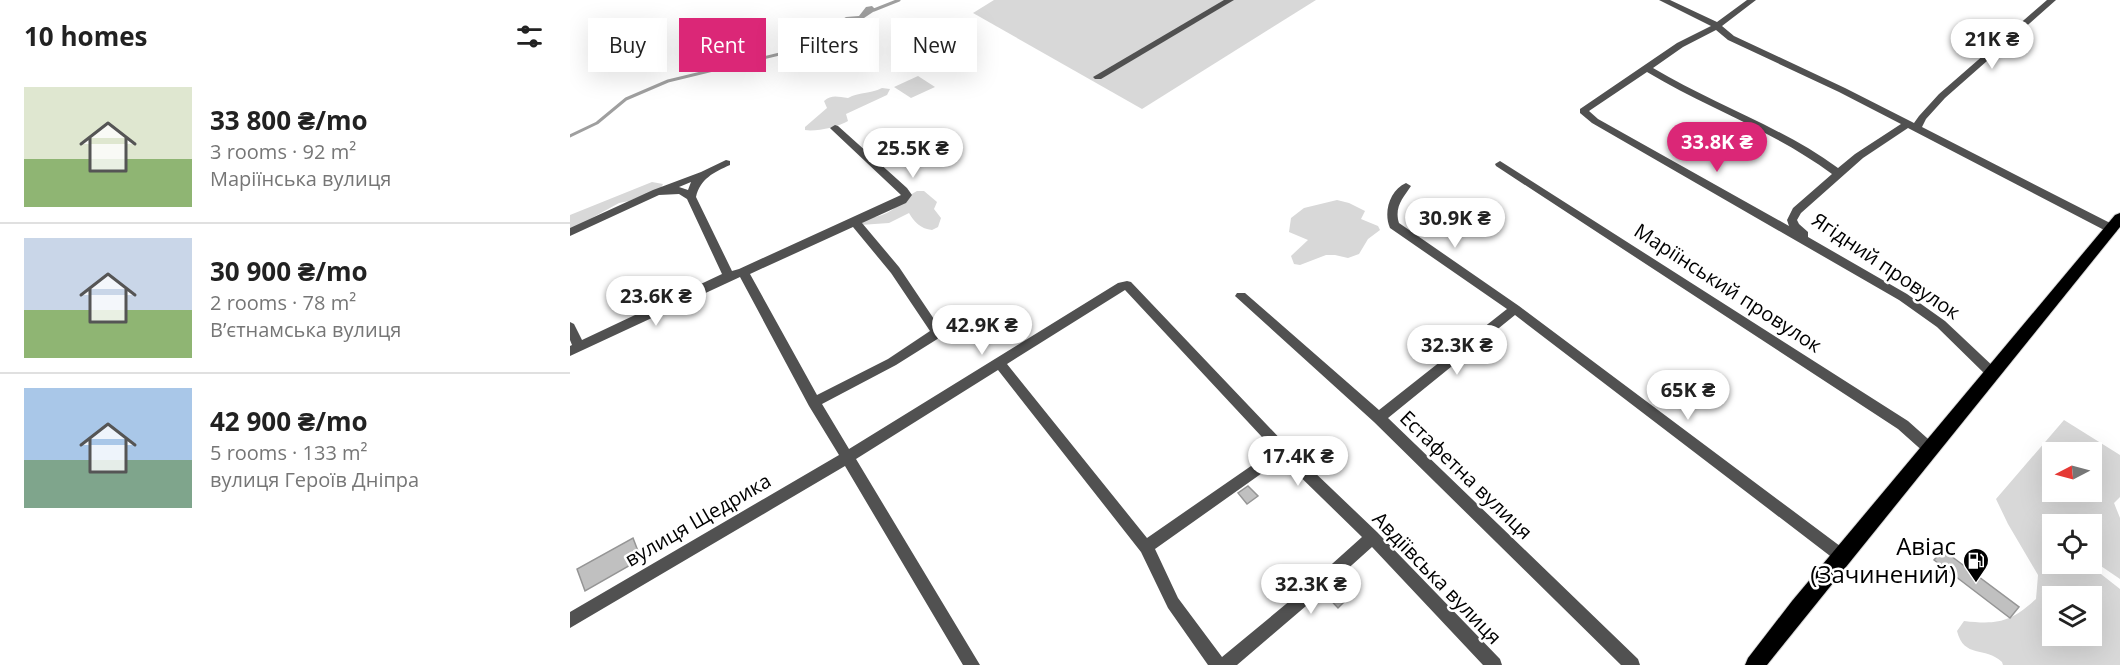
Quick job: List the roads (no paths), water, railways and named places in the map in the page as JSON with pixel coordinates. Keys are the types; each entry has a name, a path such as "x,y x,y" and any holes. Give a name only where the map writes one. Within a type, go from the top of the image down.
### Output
{"main road":[{"path":"1755,665 1799,608 2116,223"}],"street":[{"path":"1098,77 1230,0"},
{"path":"1663,0 1717,26 1731,38 2116,223"},
{"path":"1752,0 1717,26 1680,45 1584,109 1585,114 1827,253"},
{"path":"1912,126 1942,96 2052,0"},
{"path":"1647,68 1680,88 1812,154 1839,174"},
{"name":"Ягідний провулок","path":"1912,126 1859,156 1808,200 1792,220 1803,234 1827,253 1903,297 1947,329 1992,373"},
{"path":"570,327 575,349 729,276 855,223 902,200 907,195 835,128"},
{"path":"570,232 726,162"},
{"name":"Маріїнський провулок","path":"1500,164 1903,425 1930,450"},
{"path":"691,197 692,187 706,172"},
{"path":"1406,186 1392,205 1391,218 1394,225 1515,309 1843,557"},
{"path":"657,192 676,189 686,192 691,197 729,276"},
{"path":"814,402 892,362 935,335 936,331 895,270 855,223"},
{"path":"743,272 814,402 972,665"},
{"name":"вулиця Щедрика","path":"570,620 848,457 1122,286 1128,285"},
{"name":"Авдіївська вулиця","path":"1128,285 1283,451 1372,537 1494,665"},
{"name":"Естафетна вулиця","path":"1241,296 1379,418 1632,665"},
{"path":"1379,418 1515,309"},
{"path":"1000,364 1146,547 1173,603 1218,665"},
{"path":"1146,547 1283,451"},
{"path":"1225,665 1372,537"}],"waterway":[{"path":"874,10 899,0"},
{"path":"570,136 597,123 626,99 668,81 778,54"}],"place":[{"name":"Авіас (Зачинений)","path":"1976,584"}]}
